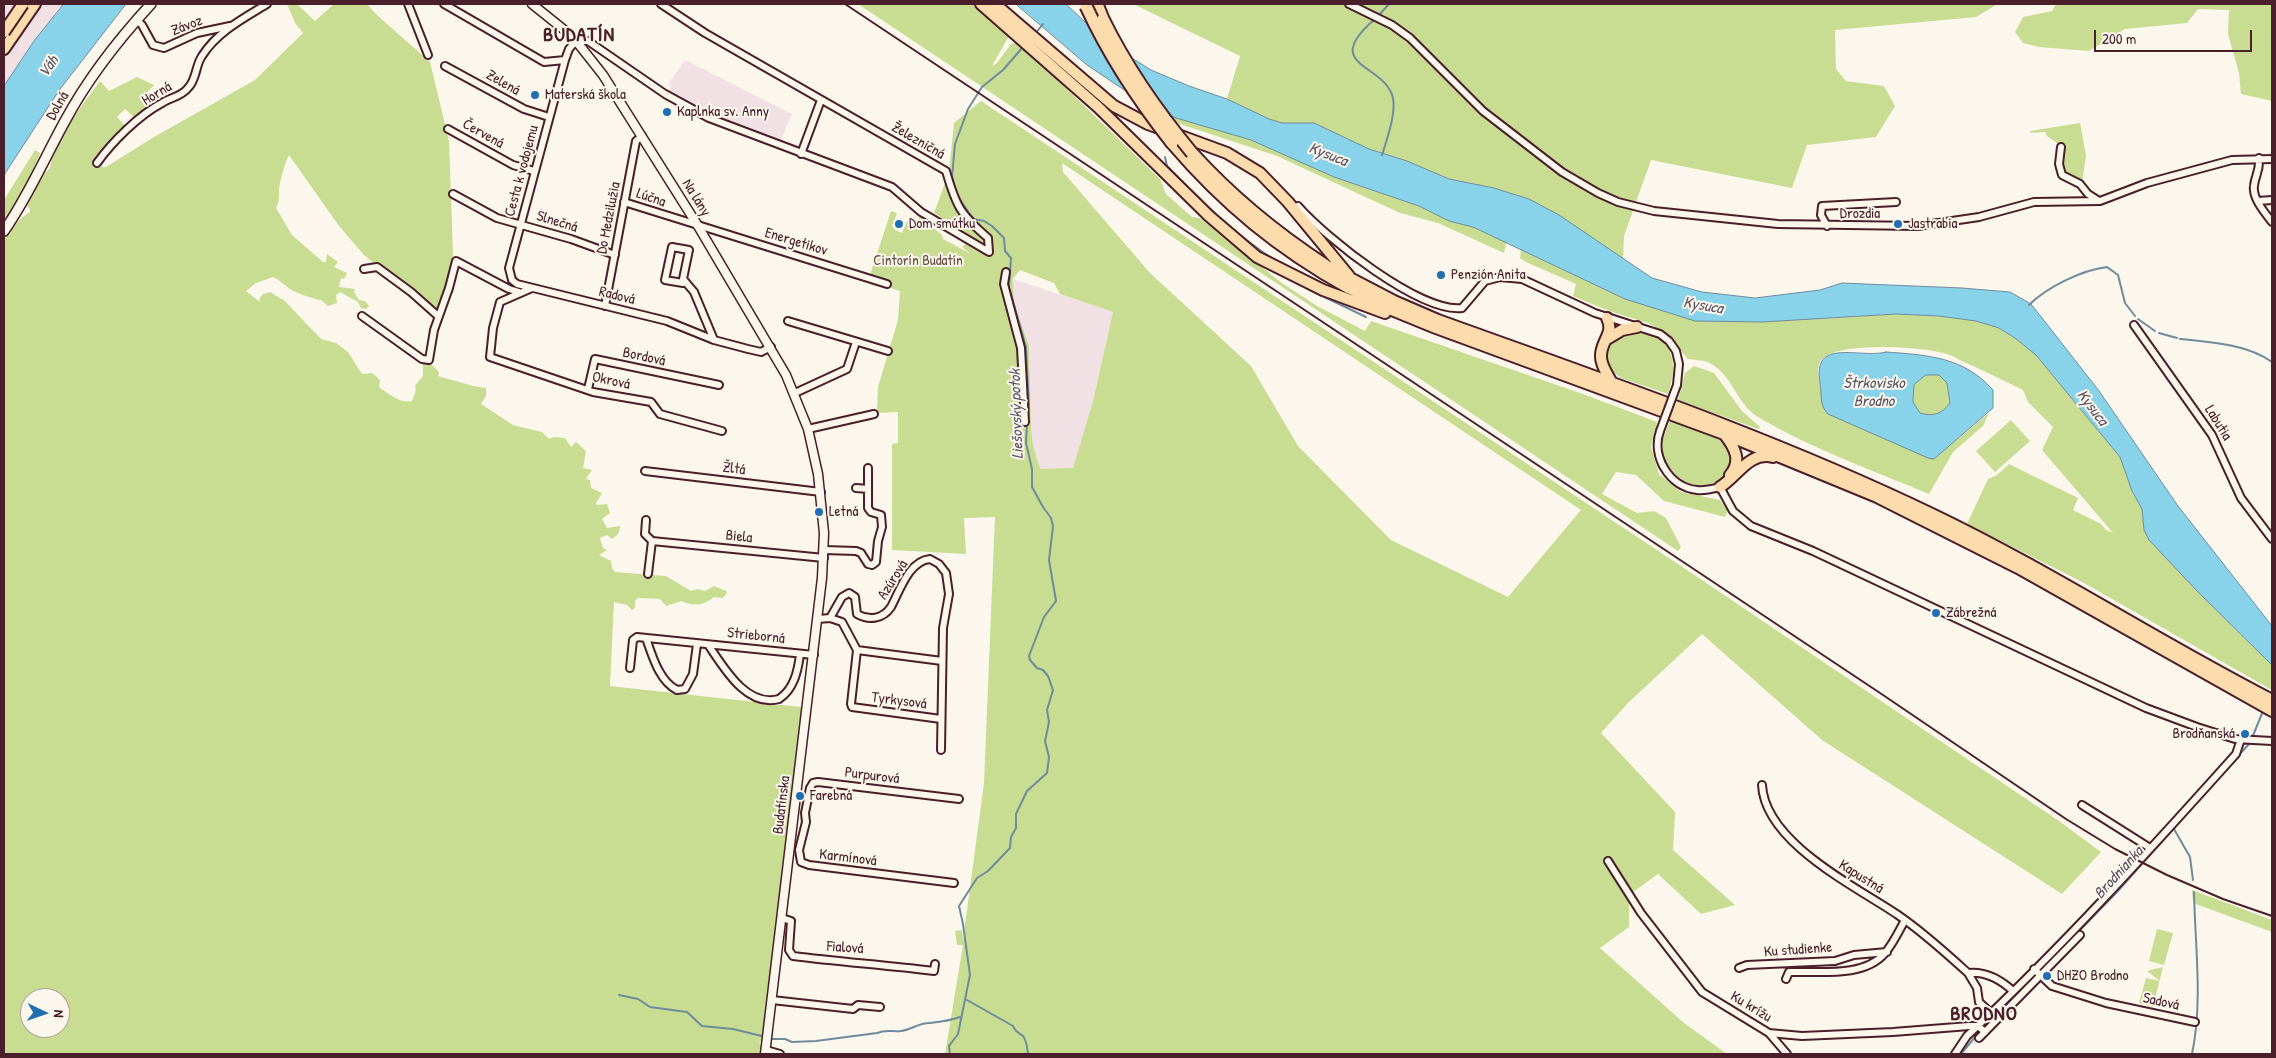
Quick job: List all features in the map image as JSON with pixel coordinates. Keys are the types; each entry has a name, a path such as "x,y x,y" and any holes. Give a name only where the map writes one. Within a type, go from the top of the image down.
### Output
{"highway":[{"path":"1085,4 1126,80 1172,143 1228,203 1292,254 1351,284"},
{"path":"1097,4 1116,45 1143,89 1192,153 1211,174 1263,220 1326,265"}],"main road":[{"name":"Dolná","path":"4,231 78,98 95,72 151,4"},
{"path":"981,4 1114,106 1148,124 1227,153 1254,169 1273,186 1351,284 1438,320 1785,448 1934,515 2022,560 2268,704"},
{"path":"996,4 1030,40 1230,235 1257,257 1323,290 1408,322 1416,320"},
{"path":"4,23 12,21 30,5"},
{"path":"4,32 30,5"},
{"path":"4,49 30,5"},
{"path":"1326,265 1351,284 1416,320 1724,434 1877,497 2010,564 2268,704"},
{"path":"1607,318 1611,328 1601,356 1604,369 1612,383"},
{"path":"1606,340 1622,330 1637,327"},
{"path":"1720,487 1737,465 1737,454 1724,434"},
{"path":"1720,487 1746,464 1762,456 1787,463 1796,463"}],"street":[{"name":"Horná","path":"97,163 111,144 128,129 161,103 180,96 189,87 196,75 200,58 208,47 232,26 268,4"},
{"path":"408,4 428,55"},
{"path":"444,4 544,62 565,60"},
{"name":"Na lány","path":"532,4 576,41 603,75 698,226 771,348 795,393 808,429 821,492 824,554"},
{"name":"Železničná","path":"661,4 821,100 946,171 954,200 968,221 988,238 988,252 921,212 892,187 802,154"},
{"name":"Drozdia","path":"1349,4 1410,38 1483,111 1576,181 1618,202 1662,212 1763,223 1827,226 1918,226 1979,217 2034,202 2100,201 2147,183 2238,159 2272,159"},
{"name":"Závoz","path":"137,20 142,25 153,45 164,48 197,33 232,26"},
{"path":"576,41 588,42 665,94 709,118 802,154 821,100"},
{"name":"Cesta k vodojemu","path":"512,280 509,268 534,171 565,60 569,50 576,41"},
{"name":"Zelená","path":"445,66 524,109 549,117"},
{"name":"Červená","path":"448,129 513,165 534,171"},
{"name":"Do Medzilužia","path":"605,306 636,141 642,136"},
{"path":"2061,147 2059,164 2062,175 2080,184 2088,194 2100,201"},
{"path":"2259,158 2260,169 2254,187 2258,201 2272,222"},
{"path":"1273,186 1285,191 1334,242 1367,266 1416,295 1443,305 1462,308 1485,280 1500,277 1522,279 1607,318 1654,331 1669,341 1676,351 1679,364 1677,385 1660,431 1658,448 1663,468 1677,482 1688,488 1706,490 1720,487 1733,511 1751,526 1813,551 2146,708 2196,728 2240,740 2272,741"},
{"name":"Slnečná","path":"454,194 497,218 571,239 615,255"},
{"path":"2258,201 2272,200"},
{"name":"Lúčna","path":"624,202 698,226"},
{"path":"1827,226 1821,215 1822,206 1896,202"},
{"name":"Energetikov","path":"698,226 887,284"},
{"path":"672,247 689,250 683,279 683,283 665,280 672,247"},
{"path":"362,316 422,359 428,360 438,316 449,288 456,261 509,289 521,292 532,288"},
{"path":"364,269 377,267 415,295 438,316"},
{"path":"1006,272 1004,284 1021,348 1025,422"},
{"path":"683,279 694,292 714,340"},
{"name":"Radová","path":"512,280 532,288 667,321 714,340 761,352 771,348"},
{"name":"Okrová","path":"521,292 500,302 494,322 490,357 588,390 651,402 660,414 722,431"},
{"path":"788,321 888,351"},
{"name":"Labutia","path":"2134,325 2212,435 2241,498 2272,539"},
{"path":"795,393 847,369 856,342"},
{"name":"Bordová","path":"588,390 595,359 719,385"},
{"path":"808,429 874,414"},
{"path":"856,488 868,489 868,468"},
{"name":"Žltá","path":"645,470 821,492"},
{"name":"Biela","path":"652,541 824,554 856,551 861,553 868,564 872,565 876,562 882,517 879,513 869,510 868,489"},
{"path":"646,520 645,534 652,541 648,574"},
{"name":"Budatínska","path":"766,1052 814,655 824,554"},
{"name":"Azúrová","path":"830,618 842,597 849,593 855,597 855,611 859,616 874,618 884,616 915,565 924,560 935,561 946,573 949,594 943,628 942,661"},
{"path":"818,619 830,618 842,622 857,650 942,661"},
{"path":"630,668 633,640 637,637 646,638 659,671 669,685 677,690 685,689 691,679 697,644"},
{"name":"Strieborná","path":"646,638 695,641 697,644 709,646 717,644 814,655"},
{"name":"Strieborná","path":"709,646 726,671 743,688 756,697 776,700 785,695 791,687 799,667 800,654"},
{"name":"Tyrkysová","path":"857,650 852,707 941,719"},
{"name":"Tyrkysová","path":"941,750 942,661"},
{"path":"1955,1054 1967,1036 1982,1029 2037,973 2236,754 2240,740"},
{"name":"Purpurová","path":"805,813 810,788 813,783 818,782 959,798"},
{"name":"Kapustná","path":"1762,785 1766,806 1792,840 1833,875 1906,920 1968,974 1976,988 1979,1002 1991,1013"},
{"path":"2082,804 2150,848"},
{"path":"794,812 805,813"},
{"name":"Karmínová","path":"805,813 806,822 799,857 801,862 808,866 954,883"},
{"name":"Ku krížu","path":"1608,861 1641,912 1702,992 1769,1033 1802,1036 1982,1029"},
{"name":"Fialová","path":"782,918 788,919 792,926 789,950 794,956 845,962 860,961 934,970 935,964"},
{"name":"Ku studienke","path":"1786,979 1789,972 1860,969 1874,963 1887,952 1906,920"},
{"path":"1979,1038 1991,1013 2013,990 2037,973 2080,935"},
{"name":"Ku studienke","path":"1739,968 1747,965 1835,960 1854,955 1887,952"},
{"path":"1968,974 1979,972 2002,980 2013,990"},
{"name":"Sadová","path":"2037,973 2052,986 2106,1003 2195,1022"},
{"path":"772,1000 852,1013 858,1005 880,1007"},
{"path":"1769,1033 1787,1054"},
{"path":"766,1052 780,1054"}],"shaded area":[{"path":"4,4 64,4 34,41 4,86"},
{"path":"685,60 792,114 780,142 715,117 667,92 671,86 668,84"},
{"path":"1013,279 1113,312 1093,401 1073,469 1040,469 1033,445 1031,426 1029,345 1014,306"}],"green space":[{"path":"287,4 297,4 315,21 334,4 367,4 430,62 449,141 453,254 450,283 439,320 398,282 364,255 339,226 289,155 279,189 279,201 276,208 292,235 323,262 326,262 327,254 338,262 334,267 347,273 344,279 341,278 339,287 355,289 354,292 359,300 365,301 369,306 366,309 361,308 358,302 340,292 336,295 337,303 328,306 321,300 292,290 273,277 256,283 246,291 260,302 263,294 270,292 285,301 321,339 336,343 348,352 362,374 372,373 380,380 379,387 399,400 412,401 416,390 415,386 423,376 423,364 431,364 439,372 438,376 486,388 486,396 481,404 513,425 542,432 549,439 554,437 565,438 571,447 576,442 586,451 583,468 592,470 586,479 590,480 591,488 602,493 596,503 597,505 607,504 610,513 602,519 607,528 620,526 618,534 612,539 607,535 600,538 603,548 607,550 599,555 611,561 615,572 666,576 691,591 698,589 705,591 714,586 726,591 727,593 723,598 714,597 698,604 681,601 666,606 660,599 638,598 635,601 635,608 632,610 627,605 614,602 610,686 810,708 777,977 767,1005 765,1036 759,1043 763,1048 763,1054 4,1054 4,241 7,233 22,217 30,212 27,206 33,189 50,168 53,152 69,123 100,81 109,91 137,77 154,85 141,99 148,109 136,119 125,109 117,117 126,127 105,149 94,167 106,167 154,137 255,80 303,33 295,23"},
{"path":"858,4 973,4 1009,36 992,66 997,63 1011,44 1018,42 1160,179 1166,194 1192,217 1200,218 1282,283 1317,306 1365,331 1371,321 1583,394 1657,422 1651,447 1659,474 1681,492 1720,500 1728,511 1725,517 1664,501 1636,475 1616,472 1602,494 1637,513 1654,511 1666,518 1681,547 1678,551"},
{"path":"1133,4 2011,4 1996,5 1976,17 1835,30 1836,69 1846,81 1884,86 1895,106 1876,137 1807,145 1792,188 1651,160 1624,236 1623,260 1559,215 1529,199 1494,188 1449,179 1407,161 1369,149 1314,123 1282,123 1269,119 1227,99 1240,56"},
{"path":"2056,4 2272,4 2272,101 2241,94 2239,73 2228,34 2229,10 2198,9 2187,23 2125,29 2089,51 2039,47 2023,43 2015,32 2023,17 2052,11"},
{"name":"Cintorín Budatín","path":"981,101 1693,574 2059,821 2101,852 2062,894 1822,740 1702,634 1628,703 1601,733 1675,812 1673,850 1735,905 1701,914 1658,874 1629,895 1629,927 1600,948 1684,1023 1727,1054 945,1054 963,945 957,945 955,931 962,930 963,940 984,783 995,517 964,518 966,554 892,550 892,444 898,443 898,412 877,413 878,387 898,320 900,291 888,287 889,280 878,278 877,275 870,275 891,211 897,213 892,226 895,230 902,233 907,221 914,224 920,217 942,235 943,239 971,254 962,247 970,240 966,233 934,213 949,172 954,123","holes":["1062,163 1581,510 1508,597 1391,540 1298,446 1251,366 1150,273 1063,172","1020,270 1054,283 1060,294 1113,312 1093,401 1073,468 1040,469 1033,445 1029,345 1014,306 1013,279"]},
{"path":"1171,115 1251,140 1334,177 1419,206 1449,221 1473,227 1506,243 1504,253 1438,223 1400,213 1277,156 1177,123"},
{"path":"2080,123 2086,156 2082,183 2069,178 2061,170 2063,147 2047,136 2045,132 2031,133 2030,131"},
{"path":"35,150 40,153 28,182 4,222 4,200"},
{"path":"1521,250 1625,299 1822,319 1896,314 1939,316 1976,321 1999,328 2036,355 2120,457 2132,491 2142,508 2144,530 2198,592 2272,665 2272,689 2084,583 1967,524 1988,479 1997,475 2009,464 2078,498 2073,510 2101,524 2106,530 2113,533 2042,450 2053,427 2028,402 2023,390 1951,355 1932,351 1898,347 1859,348 1842,350 1828,355 1820,362 1818,371 1821,388 1934,459 1989,413 1983,426 1953,452 1929,494 1821,449 1758,417 1744,404 1728,380 1715,367 1705,361 1688,359 1666,333 1648,323 1609,311 1573,296 1576,284 1526,262 1520,258"},
{"path":"1631,331 1656,336 1664,342 1669,350 1673,370 1668,394 1621,378 1607,368 1604,354 1609,341"},
{"path":"1694,366 1714,373 1742,411 1760,427 1758,429 1678,400 1685,373"},
{"path":"1926,375 1939,375 1947,383 1950,403 1937,414 1920,413 1913,402 1914,385"},
{"path":"2011,420 2030,441 1995,472 1976,451"},
{"path":"1670,421 1729,444 1735,458 1726,476 1705,486 1688,484 1677,477 1664,460 1662,440"},
{"path":"2192,890 2272,920 2272,932 2193,903"},
{"path":"2157,929 2173,933 2164,965 2149,961"},
{"path":"2163,967 2160,981 2147,971"},
{"path":"2146,978 2160,981 2153,1007 2139,1003"}],"water":[{"name":"Váh","path":"64,4 126,4 60,89 4,175 4,86 34,41"},
{"name":"Kysuca","path":"1016,4 1066,4 1106,42 1151,70 1227,99 1269,119 1282,123 1314,123 1369,149 1407,161 1449,179 1494,188 1529,199 1559,215 1652,278 1702,292 1755,298 1820,290 1842,283 2010,292 2031,304 2053,332 2099,391 2178,506 2272,626 2272,665 2198,592 2149,540 2144,530 2142,509 2132,491 2120,457 2036,355 1999,328 1976,321 1939,316 1896,314 1762,322 1695,321 1625,299 1473,227 1449,221 1419,206 1334,177 1251,140 1176,118 1145,104 1087,65"},
{"name":"Štrkovisko Brodno","path":"1886,352 1931,357 1957,364 1982,379 1993,390 1993,408 1934,459 1828,414 1823,407 1821,399 1819,368 1823,359 1840,353","holes":["1926,375 1939,375 1947,383 1950,403 1937,414 1920,413 1913,402 1914,385"]}],"pier":[{"path":"1083,17 1107,40 1144,106 1128,96"}],"waterway":[{"path":"1379,15 1389,4"},
{"path":"1375,19 1359,35 1353,47 1354,56 1388,87 1393,98 1392,119 1382,155"},
{"name":"Liešovský potok","path":"1035,34 1043,24"},
{"name":"Liešovský potok","path":"1023,47 1003,70 982,87 968,109 955,144 952,177 957,195 969,213 974,219 984,221 992,226 1004,238 1005,251 1011,258 1009,287 1026,347 1028,416"},
{"path":"1165,157 1167,166 1206,205 1248,241 1278,262"},
{"path":"2029,305 2036,298 2065,280 2107,267 2118,275 2125,303 2135,316"},
{"path":"1310,290 1366,317"},
{"path":"2138,319 2155,331"},
{"path":"2159,333 2177,338"},
{"path":"2180,339 2240,348 2251,351 2272,362"},
{"name":"Liešovský potok","path":"950,1054 949,1046 958,1034 970,975 959,906 977,878 988,871 1010,848 1011,837 1016,828 1016,814 1027,791 1047,773 1049,757 1045,741 1049,722 1047,710 1053,690 1048,676 1043,670 1037,668 1029,656 1044,617 1056,601 1049,560 1053,526 1051,518 1032,487 1032,469 1026,443 1027,424"},
{"name":"Brodnianka","path":"2238,756 2250,743 2263,711"},
{"name":"Brodnianka","path":"2040,971 2117,892 2230,765"},
{"path":"2174,829 2190,857 2193,880"},
{"path":"2192,1054 2198,994 2194,892"},
{"name":"Brodnianka","path":"1983,1028 2036,975"},
{"path":"619,995 638,999 650,1007 687,1012 702,1026 733,1029 766,1037"},
{"path":"967,1000 1013,1026 1023,1036 1028,1054"},
{"path":"770,1039 785,1039 792,1042 816,1041 883,1031 901,1031 922,1024 960,1017"},
{"name":"Brodnianka","path":"1961,1054 1980,1031"}],"railway":[{"path":"845,4 1883,695 2066,819 2115,849 2167,875 2223,899 2272,916"}],"place":[{"name":"Materská škola","path":"535,95"},
{"name":"Kaplnka sv. Anny","path":"667,112"},
{"name":"Dom smútku","path":"899,224"},
{"name":"Jastrabia","path":"1898,224"},
{"name":"Penzión Anita","path":"1441,275"},
{"name":"Letná","path":"819,512"},
{"name":"Zábrežná","path":"1936,613"},
{"name":"Brodňanská","path":"2245,734"},
{"name":"Farebná","path":"800,796"},
{"name":"DHZO Brodno","path":"2047,976"}],"district":[{"name":"BUDATÍN","path":"579,36"},
{"name":"BRODNO","path":"1984,1015"}]}
